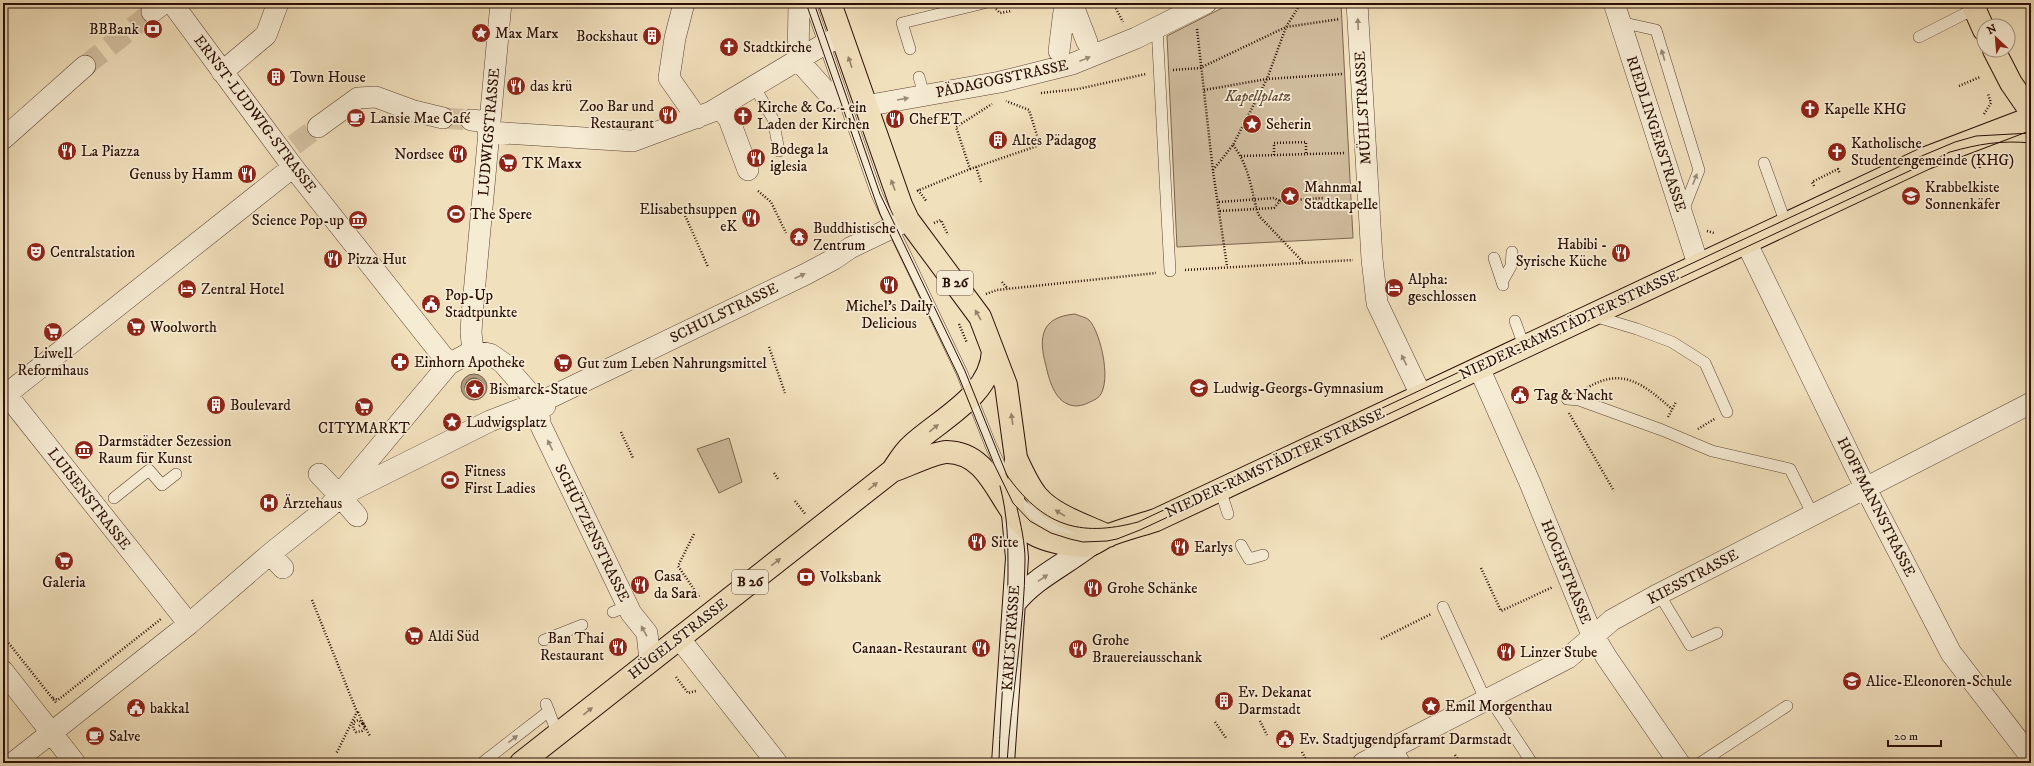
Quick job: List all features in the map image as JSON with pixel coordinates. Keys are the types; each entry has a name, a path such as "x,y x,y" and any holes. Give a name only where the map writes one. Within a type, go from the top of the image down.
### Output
{"main road":[{"name":"B 26","path":"830,3 828,43 865,106 894,188 900,224"},
{"path":"1973,6 1978,18"},
{"path":"1998,58 2014,87 2031,112"},
{"name":"NIEDER-RAMSTÄDTER STRASSE","path":"1013,504 1032,533 1045,539 1071,545 1099,540 1156,520 1926,158 2031,118"},
{"name":"KARLSTRASSE","path":"900,224 980,317 1006,385 1016,458 1013,504 1017,558 1003,763"},
{"name":"HÜGELSTRASSE","path":"521,763 892,471 910,448 972,397 988,372 993,350"},
{"name":"HÜGELSTRASSE","path":"892,471 938,453 947,452 968,457"},
{"name":"KARLSTRASSE","path":"968,457 979,464 1013,504"},
{"path":"1016,458 1037,497 1099,540"},
{"name":"NIEDER-RAMSTÄDTER STRASSE","path":"1014,604 1023,592 1099,540"}],"street":[{"name":"ERNST-LUDWIG-STRASSE","path":"172,3 222,72 290,155 446,360"},
{"path":"222,72 266,35 278,3"},
{"name":"LUDWIGSTRASSE","path":"472,342 483,125 501,3"},
{"path":"684,3 675,38 669,78 696,118"},
{"path":"799,3 798,60 833,99"},
{"path":"1059,51 1065,3"},
{"path":"1072,3 1087,42"},
{"name":"PÄDAGOGSTRASSE","path":"865,106 921,86 1000,82 1072,64 1201,6"},
{"name":"MÜHLSTRASSE","path":"1357,10 1372,259 1377,303 1421,395"},
{"name":"RIEDLINGERSTRASSE","path":"1617,13 1698,264"},
{"path":"483,125 633,141 696,118 719,107 828,43"},
{"path":"3,139 85,66"},
{"path":"318,127 358,98 376,97 414,111 443,118"},
{"path":"719,107 729,119 748,170"},
{"path":"4,394 146,292 290,155"},
{"name":"SCHULSTRASSE","path":"542,404 806,274 834,259 850,248 900,224"},
{"name":"HOFFMANNSTRASSE","path":"1746,242 1865,487 1951,653 2031,757"},
{"path":"13,763 52,732 59,706 116,676 170,620 277,561 335,501 446,360 472,342 503,363 542,404 490,421 335,501"},
{"name":"HOCHSTRASSE","path":"1479,368 1530,483 1593,636 1679,763"},
{"name":"LUISENSTRASSE","path":"4,394 170,620"},
{"name":"SCHÜTZENSTRASSE","path":"542,404 540,424 620,609 647,633 650,661"},
{"name":"KIESSTRASSE","path":"1373,761 1401,755 1488,700 1568,658 1612,620 1659,594 1865,487 2027,411"},
{"path":"319,474 335,501 357,516"},
{"path":"679,638 777,763"},
{"path":"3,671 70,756"}],"lane":[{"path":"810,3 828,43 877,196 900,224 917,279 972,397 1013,504"},
{"path":"910,49 902,23 984,3"},
{"path":"1919,37 1973,6"},
{"path":"1617,13 1656,30 1699,170 1681,215"},
{"path":"1157,27 1170,271"},
{"path":"754,86 773,119 780,151"},
{"path":"1764,163 1786,224"},
{"path":"1494,258 1503,284 1511,266 1512,252"},
{"path":"1591,315 1637,329 1672,342 1705,363 1727,412"},
{"path":"1515,321 1524,346"},
{"path":"1567,399 1579,400 1712,451 1790,469 1813,515"},
{"path":"114,498 149,470 162,486 176,474"},
{"path":"1220,489 1228,514"},
{"path":"1241,544 1249,559 1263,555"},
{"path":"1659,594 1690,645 1717,633"},
{"path":"1440,609 1488,700 1532,763"},
{"path":"544,640 582,625"},
{"path":"1700,763 1787,706"},
{"path":"482,763 547,707 558,735"}],"path":[{"path":"1113,3 1126,28"},
{"path":"1213,171 1233,145 1267,79 1286,27 1301,3"},
{"path":"1201,6 1200,68 1227,266"},
{"path":"995,8 1000,13 1011,11"},
{"path":"1039,94 1078,89 1159,71 1200,68 1286,27 1357,10"},
{"path":"1204,90 1267,79 1360,73"},
{"path":"1959,86 1980,77"},
{"path":"1979,116 1984,114 1991,103 1988,94"},
{"path":"911,194 970,169 1040,145 1028,110 1000,98 1008,97"},
{"path":"970,169 956,127 994,102"},
{"path":"1274,155 1274,144 1306,142 1306,154"},
{"path":"1233,145 1241,156 1255,199 1255,209 1304,263"},
{"path":"1241,156 1341,153"},
{"path":"1979,161 1980,169"},
{"path":"976,167 981,182"},
{"path":"1814,186 1812,182 1834,169 1838,169 1840,174"},
{"path":"918,190 927,202"},
{"path":"758,191 771,202 786,233"},
{"path":"1219,202 1274,198 1280,201 1324,198"},
{"path":"1220,212 1274,208 1280,201"},
{"path":"684,214 708,266"},
{"path":"942,220 948,236"},
{"path":"986,294 1008,289 1170,271 1227,266 1372,259"},
{"path":"1002,282 1008,289"},
{"path":"958,321 969,347"},
{"path":"769,348 785,393"},
{"path":"1682,439 1727,412"},
{"path":"621,432 633,458"},
{"path":"774,473 778,479"},
{"path":"694,534 678,566 711,613"},
{"path":"1481,568 1501,611 1570,580"},
{"path":"312,600 357,712 370,736"},
{"path":"1381,639 1440,609"},
{"path":"59,706 58,700 170,620"},
{"path":"3,636 59,706"},
{"path":"676,678 688,693"},
{"path":"336,754 357,712"},
{"path":"358,720 364,723 365,727 362,731 356,732 353,728 354,722 358,720"},
{"path":"1260,721 1267,735"},
{"path":"1215,722 1226,738"},
{"path":"1302,752 1308,763"},
{"path":"1455,755 1460,763"}],"green space":[{"name":"Kapellplatz","path":"1232,3 1341,3 1353,238 1177,247 1167,36"},
{"path":"1075,314 1088,319 1093,326 1098,336 1104,360 1105,373 1101,393 1096,399 1084,405 1077,406 1064,402 1056,394 1049,377 1042,346 1045,330 1049,324 1055,319"},
{"path":"729,438 742,482 719,493 697,449"}],"water":[{"path":"474,374 483,378 487,387 483,396 474,400 465,396 461,387 465,378"}],"tunnel":[{"path":"85,66 152,12"},
{"path":"443,118 471,120"},
{"path":"294,145 318,127"}],"tram line":[{"path":"806,3 880,214 958,375 994,464 1013,503 1030,521 1051,533 1083,542 1117,539 1140,530 1950,152 1990,143 2031,143"},
{"path":"814,3 880,194 965,371 1008,478"},
{"path":"1006,474 1033,505 1048,516 1063,523 1079,527 1097,528 1117,527 1138,522 1924,155 1955,142 1976,136 2031,133"},
{"path":"999,763 1007,621 1008,574 1008,541 1003,497 1000,486"},
{"path":"1007,763 1023,611 1025,560 1017,508"}],"place":[{"name":"BBBank","path":"153,29"},
{"name":"Max Marx","path":"481,33"},
{"name":"Bockshaut","path":"652,36"},
{"name":"Stadtkirche","path":"729,47"},
{"name":"Town House","path":"276,77"},
{"name":"das krü","path":"516,86"},
{"name":"Kapelle KHG","path":"1810,109"},
{"name":"Zoo Bar und Restaurant","path":"668,115"},
{"name":"Kirche & Co. - ein Laden der Kirchen","path":"743,116"},
{"name":"Lansie Mae Café","path":"356,118"},
{"name":"ChefET","path":"895,119"},
{"name":"Seherin","path":"1252,124"},
{"name":"Altes Pädagog","path":"998,140"},
{"name":"La Piazza","path":"67,151"},
{"name":"Katholische Studentengemeinde (KHG)","path":"1837,152"},
{"name":"Nordsee","path":"458,154"},
{"name":"Bodega la iglesia","path":"756,158"},
{"name":"TK Maxx","path":"508,163"},
{"name":"Genuss by Hamm","path":"247,174"},
{"name":"Mahnmal Stadtkapelle","path":"1290,196"},
{"name":"Krabbelkiste Sonnenkäfer","path":"1911,196"},
{"name":"The Spere","path":"456,214"},
{"name":"Elisabethsuppen eK","path":"751,218"},
{"name":"Science Pop-up","path":"358,220"},
{"name":"Buddhistische Zentrum","path":"799,237"},
{"name":"Centralstation","path":"36,252"},
{"name":"Habibi - Syrische Küche","path":"1621,253"},
{"name":"Pizza Hut","path":"333,259"},
{"name":"Michel's Daily Delicious","path":"889,285"},
{"name":"Alpha: geschlossen","path":"1394,288"},
{"name":"Zentral Hotel","path":"187,289"},
{"name":"Pop-Up Stadtpunkte","path":"431,304"},
{"name":"Woolworth","path":"136,327"},
{"name":"Liwell Reformhaus","path":"53,332"},
{"name":"Einhorn Apotheke","path":"400,362"},
{"name":"Gut zum Leben Nahrungsmittel","path":"563,363"},
{"name":"Ludwig-Georgs-Gymnasium","path":"1199,388"},
{"name":"Bismarck-Statue","path":"475,389"},
{"name":"Tag & Nacht","path":"1520,395"},
{"name":"Boulevard","path":"216,405"},
{"name":"CITYMARKT","path":"364,407"},
{"name":"Ludwigsplatz","path":"452,422"},
{"name":"Darmstädter Sezession Raum für Kunst","path":"84,450"},
{"name":"Fitness First Ladies","path":"450,480"},
{"name":"Ärztehaus","path":"269,503"},
{"name":"Sitte","path":"977,542"},
{"name":"Earlys","path":"1180,547"},
{"name":"Galeria","path":"64,561"},
{"name":"Volksbank","path":"806,577"},
{"name":"Casa da Sara","path":"640,585"},
{"name":"Grohe Schänke","path":"1093,588"},
{"name":"Aldi Süd","path":"414,636"},
{"name":"Ban Thai Restaurant","path":"618,647"},
{"name":"Canaan-Restaurant","path":"981,648"},
{"name":"Grohe Brauereiausschank","path":"1078,649"},
{"name":"Linzer Stube","path":"1506,652"},
{"name":"Alice-Eleonoren-Schule","path":"1852,681"},
{"name":"Ev. Dekanat Darmstadt","path":"1224,701"},
{"name":"Emil Morgenthau","path":"1431,706"},
{"name":"bakkal","path":"136,708"},
{"name":"Salve","path":"95,736"},
{"name":"Ev. Stadtjugendpfarramt Darmstadt","path":"1285,739"}]}
